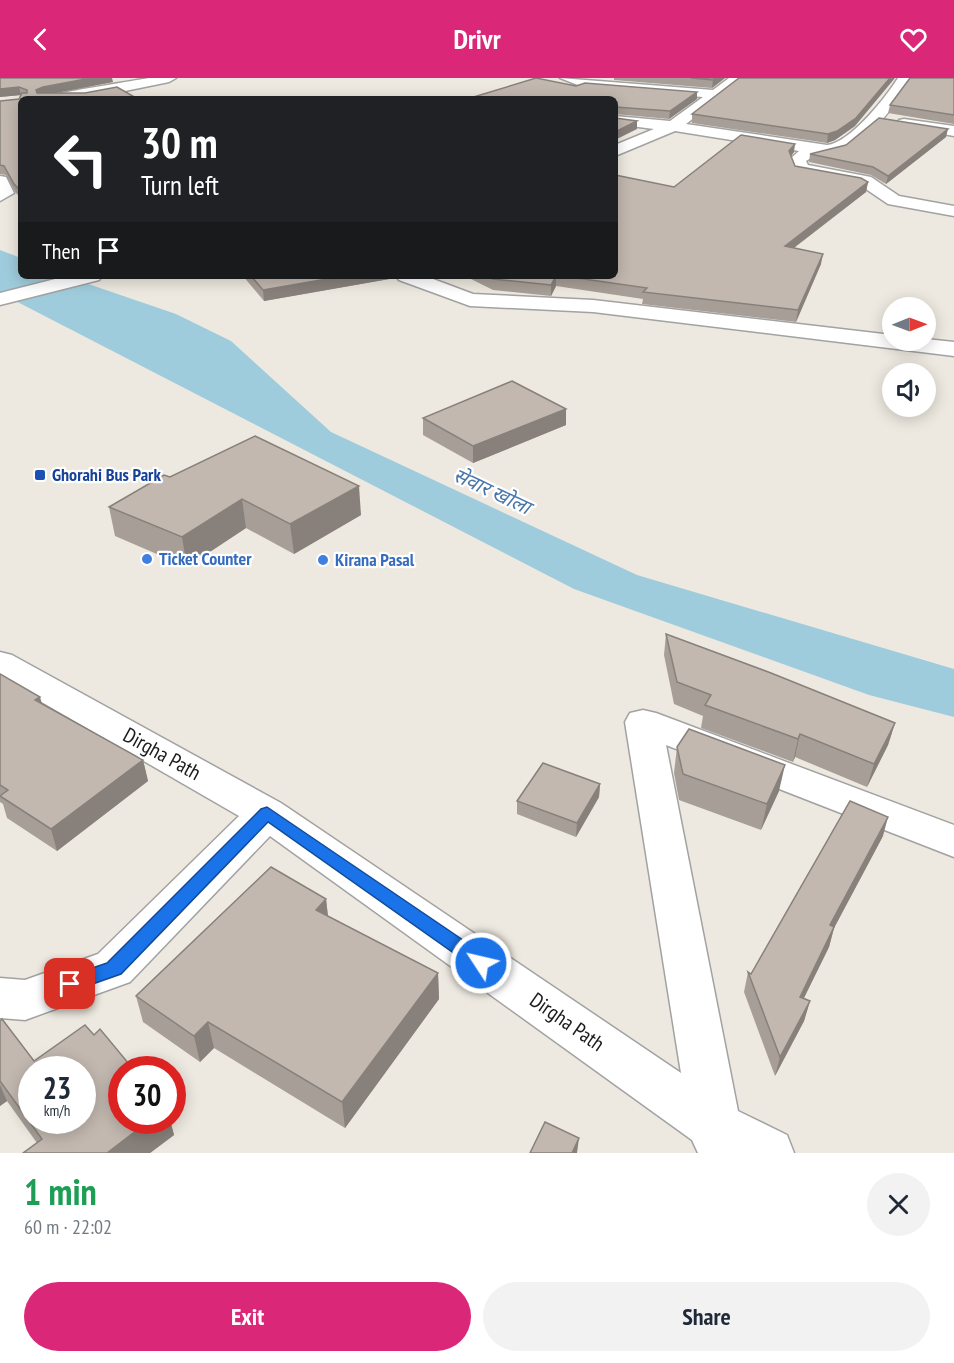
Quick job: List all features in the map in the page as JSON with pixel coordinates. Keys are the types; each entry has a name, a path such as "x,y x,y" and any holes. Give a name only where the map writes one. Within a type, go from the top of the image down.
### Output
{"street":[{"path":"69,96 114,90 169,78"},
{"path":"567,78 588,85 716,94"},
{"path":"618,150 673,126 738,78"},
{"path":"618,120 673,126 814,149 835,149 873,118 904,78"},
{"path":"574,94 588,85"},
{"path":"114,90 124,96"},
{"path":"873,118 954,131"},
{"path":"814,149 798,159 800,169 865,181 894,200 954,211"},
{"path":"0,181 5,193 0,196"},
{"path":"0,298 79,279"},
{"path":"414,279 470,300 593,306 954,349"},
{"name":"Dirgha Path","path":"0,663 267,813 717,1139 768,1153"},
{"path":"717,1139 644,722 954,841"},
{"path":"0,998 25,1000 114,968 267,813"}],"water":[{"path":"0,250 18,257 18,279 74,279 176,314 231,341 331,432 637,575 954,669 954,717 869,695 574,589 0,293"}],"building":[{"path":"0,78 91,78 36,90 37,93 85,93 117,87 133,96 20,96 22,93 27,93 27,90 19,87 0,89"},
{"path":"536,78 576,86 585,83 697,92 670,111 618,107 618,96 477,96"},
{"path":"691,78 716,78 713,80"},
{"path":"739,78 890,78 856,118 837,131 828,134 692,114"},
{"path":"910,78 954,78 954,115 890,105"},
{"path":"18,99 18,188 4,166 0,165 0,101"},
{"path":"618,118 637,121 618,130"},
{"path":"879,118 948,129 888,176 873,167 810,154 846,145"},
{"path":"741,135 795,144 789,151 795,166 861,178 868,182 785,246 823,254 798,310 643,292 647,288 584,279 618,279 618,176 674,187"},
{"path":"254,279 327,279 263,290"},
{"path":"493,279 554,279 551,285"},
{"path":"512,381 566,409 473,446 423,418"},
{"path":"255,436 359,486 290,524 242,499 182,537 109,507 164,475 170,477"},
{"path":"666,634 895,723 874,764 800,734 798,739 705,705 711,695 677,682"},
{"path":"0,674 40,697 35,700 143,760 51,829 0,796 8,790 0,785"},
{"path":"689,729 785,765 767,804 683,774 677,747"},
{"path":"543,763 600,784 577,823 517,801"},
{"path":"850,801 888,817 830,925 834,927 800,997 810,1001 780,1057 748,972 751,974"},
{"path":"271,867 326,899 316,910 438,973 342,1102 208,1022 194,1036 136,996"},
{"path":"2,1019 30,1056 18,1056 18,1106 0,1081 0,1021"},
{"path":"85,1025 94,1035 100,1029 122,1056 108,1056 108,1134 132,1134 107,1153 23,1153 42,1139 38,1134 96,1134 96,1056 41,1056"},
{"path":"545,1122 579,1138 572,1153 530,1153"}],"place":[{"name":"Ghorahi Bus Park","path":"40,475"},
{"name":"Ticket Counter","path":"147,559"},
{"name":"Kirana Pasal","path":"323,560"}],"route":[{"path":"70,984 114,968 267,813 481,963"}],"water label":[{"name":"सेवार खोला","path":"492,491"}]}
